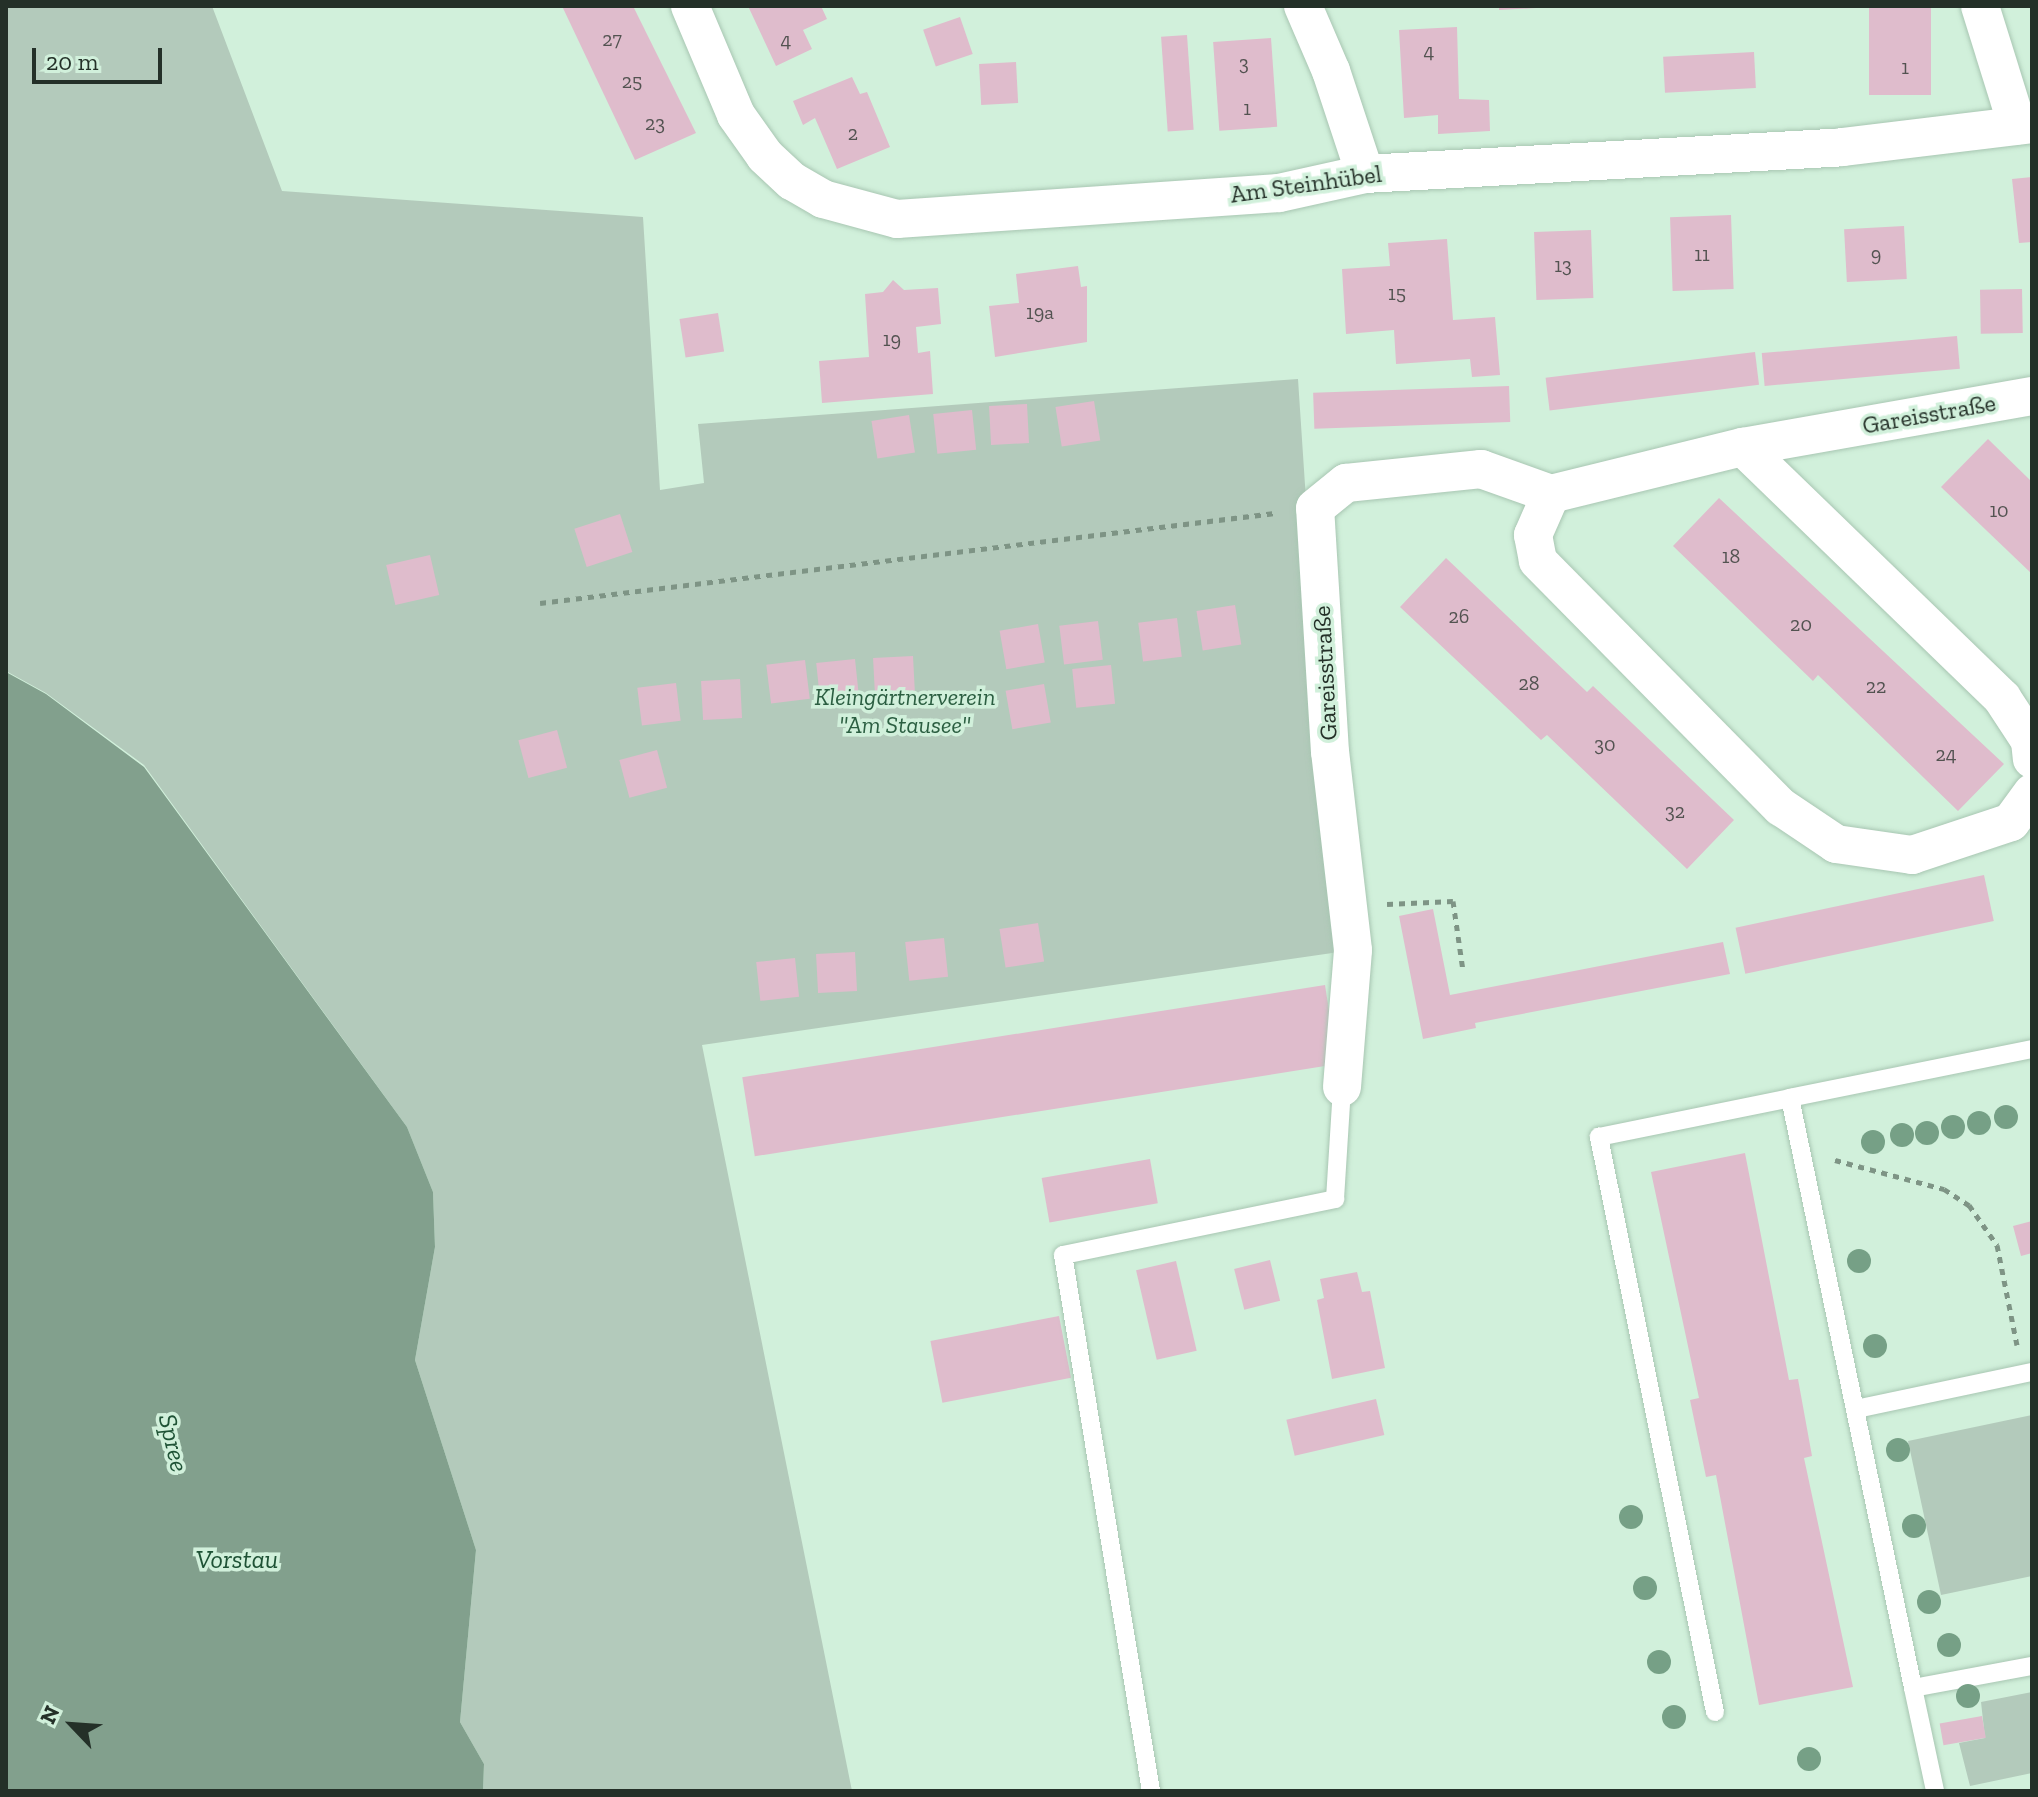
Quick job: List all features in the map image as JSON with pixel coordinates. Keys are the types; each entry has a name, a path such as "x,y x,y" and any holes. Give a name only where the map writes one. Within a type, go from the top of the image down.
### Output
{"street":[{"name":"Am Steinhübel","path":"690,6 736,115 765,156 792,181 853,211 897,219 1279,193 1365,174 1842,147 2025,125"},
{"path":"1303,6 1331,71 1365,174"},
{"path":"1980,6 2025,125"},
{"name":"Gareisstraße","path":"1551,494 1743,447 2028,401"},
{"path":"1743,447 2002,698 2030,741 2032,759"},
{"path":"1315,508 1346,483 1481,469 1551,494 1533,535 1538,561 1781,807 1836,844 1912,855 2011,822 2032,793"},
{"name":"Gareisstraße","path":"1315,508 1330,752 1353,950 1342,1087"}],"lane":[{"path":"1715,1712 1599,1137 2032,1049"},
{"path":"1151,1791 1063,1255 1335,1199 1342,1087"},
{"path":"1790,1098 1935,1791"},
{"path":"1856,1409 2027,1373"},
{"path":"1913,1688 2032,1666"}],"path":[{"path":"540,603 1315,508"},
{"path":"1348,906 1453,901 1463,970"},
{"path":"1827,1161 1856,1162 1944,1189 1969,1205 1997,1245 2027,1373"}],"green space":[{"name":"Kleingärtnerverein \"Am Stausee\"","path":"6,6 212,6 282,191 643,217 660,490 704,483 698,424 1298,379 1307,515 1353,950 702,1045 852,1791 483,1791 484,1764 460,1722 476,1550 415,1360 435,1247 433,1192 407,1127 144,765 46,693 6,671"},
{"path":"2032,1415 2032,1576 1941,1595 1908,1441"},
{"path":"2032,1692 2032,1773 1970,1786 1959,1743 1985,1738 1981,1702"}],"water":[{"name":"Vorstau","path":"6,672 46,694 144,767 407,1127 433,1192 435,1247 415,1360 476,1550 460,1722 484,1764 483,1791 6,1791"}],"building":[{"path":"562,6 633,6 696,133 635,160"},
{"path":"748,6 821,6 827,19 803,30 812,49 776,66"},
{"path":"1499,6 1536,6 1536,8 1499,10"},
{"path":"1869,6 1931,6 1931,95 1869,95"},
{"path":"960,17 973,54 936,67 923,30"},
{"path":"1457,27 1459,99 1489,100 1490,131 1438,134 1438,115 1404,118 1399,30"},
{"path":"1187,35 1194,130 1168,132 1161,37"},
{"path":"1271,38 1277,127 1219,131 1213,42"},
{"path":"1754,52 1756,88 1665,93 1663,57"},
{"path":"1016,62 1018,103 981,105 979,64"},
{"path":"852,77 860,94 867,92 890,147 837,169 815,118 803,125 793,101"},
{"path":"2032,177 2032,242 2019,243 2012,179"},
{"path":"1731,215 1734,289 1673,291 1670,217"},
{"path":"1904,226 1907,279 1847,282 1844,229"},
{"path":"1591,230 1593,298 1536,300 1534,232"},
{"path":"1447,239 1453,320 1495,317 1500,375 1472,377 1470,359 1396,364 1394,330 1346,334 1342,269 1390,266 1388,243"},
{"path":"1078,266 1081,287 1087,286 1087,342 995,357 989,306 1019,303 1016,274"},
{"path":"893,280 904,290 938,288 941,324 916,327 918,353 930,351 933,394 822,403 819,361 869,357 865,294 883,292"},
{"path":"2022,289 2023,333 1981,334 1980,290"},
{"path":"718,313 724,352 686,358 679,319"},
{"path":"1957,336 1960,369 1765,386 1762,353"},
{"path":"1755,352 1759,385 1550,410 1546,378"},
{"path":"1509,386 1510,422 1314,429 1313,393"},
{"path":"1094,401 1100,441 1062,447 1055,407"},
{"path":"1027,404 1029,443 991,445 989,406"},
{"path":"972,410 976,450 937,454 933,414"},
{"path":"909,415 915,453 877,458 871,421"},
{"path":"1988,439 2032,482 2032,574 1941,487"},
{"path":"1719,498 2004,764 1958,811 1818,675 1813,681 1673,546"},
{"path":"620,514 632,552 587,567 574,529"},
{"path":"430,555 439,595 395,605 386,565"},
{"path":"1446,558 1587,692 1593,686 1734,820 1687,869 1547,735 1541,740 1400,607"},
{"path":"1235,605 1241,645 1203,651 1196,611"},
{"path":"1177,618 1182,657 1143,661 1138,623"},
{"path":"1098,621 1103,660 1064,664 1059,626"},
{"path":"1038,624 1045,662 1006,669 1000,631"},
{"path":"913,656 915,695 875,697 873,658"},
{"path":"855,659 859,698 820,702 816,663"},
{"path":"805,660 810,699 771,703 766,665"},
{"path":"1111,665 1115,704 1076,708 1072,669"},
{"path":"740,679 742,718 703,720 701,681"},
{"path":"676,683 681,721 642,725 637,688"},
{"path":"1044,684 1051,722 1012,729 1006,691"},
{"path":"557,730 567,768 528,778 518,740"},
{"path":"657,750 667,788 629,798 619,760"},
{"path":"1984,875 1994,921 1745,974 1736,928"},
{"path":"1433,909 1450,995 1723,942 1730,974 1475,1023 1476,1028 1423,1039 1399,916"},
{"path":"1038,923 1044,962 1006,968 999,929"},
{"path":"944,938 948,977 909,981 905,942"},
{"path":"855,952 857,991 818,993 816,954"},
{"path":"795,958 799,997 760,1001 756,962"},
{"path":"1325,985 1338,1064 755,1156 742,1077"},
{"path":"1745,1153 1789,1380 1798,1379 1812,1456 1804,1458 1853,1687 1759,1705 1716,1475 1706,1477 1690,1400 1699,1398 1651,1172"},
{"path":"1150,1159 1158,1203 1049,1222 1042,1178"},
{"path":"2032,1221 2032,1253 2021,1256 2013,1226"},
{"path":"1270,1260 1280,1301 1244,1310 1234,1269"},
{"path":"1176,1261 1197,1351 1157,1360 1136,1270"},
{"path":"1357,1272 1362,1292 1370,1291 1385,1368 1332,1379 1317,1300 1324,1298 1320,1279"},
{"path":"1059,1316 1071,1378 942,1403 930,1341"},
{"path":"1376,1399 1384,1435 1295,1456 1286,1420"},
{"path":"1982,1716 1986,1738 1943,1745 1940,1723"}],"water label":[{"name":"Spree","path":"173,1443"}]}
